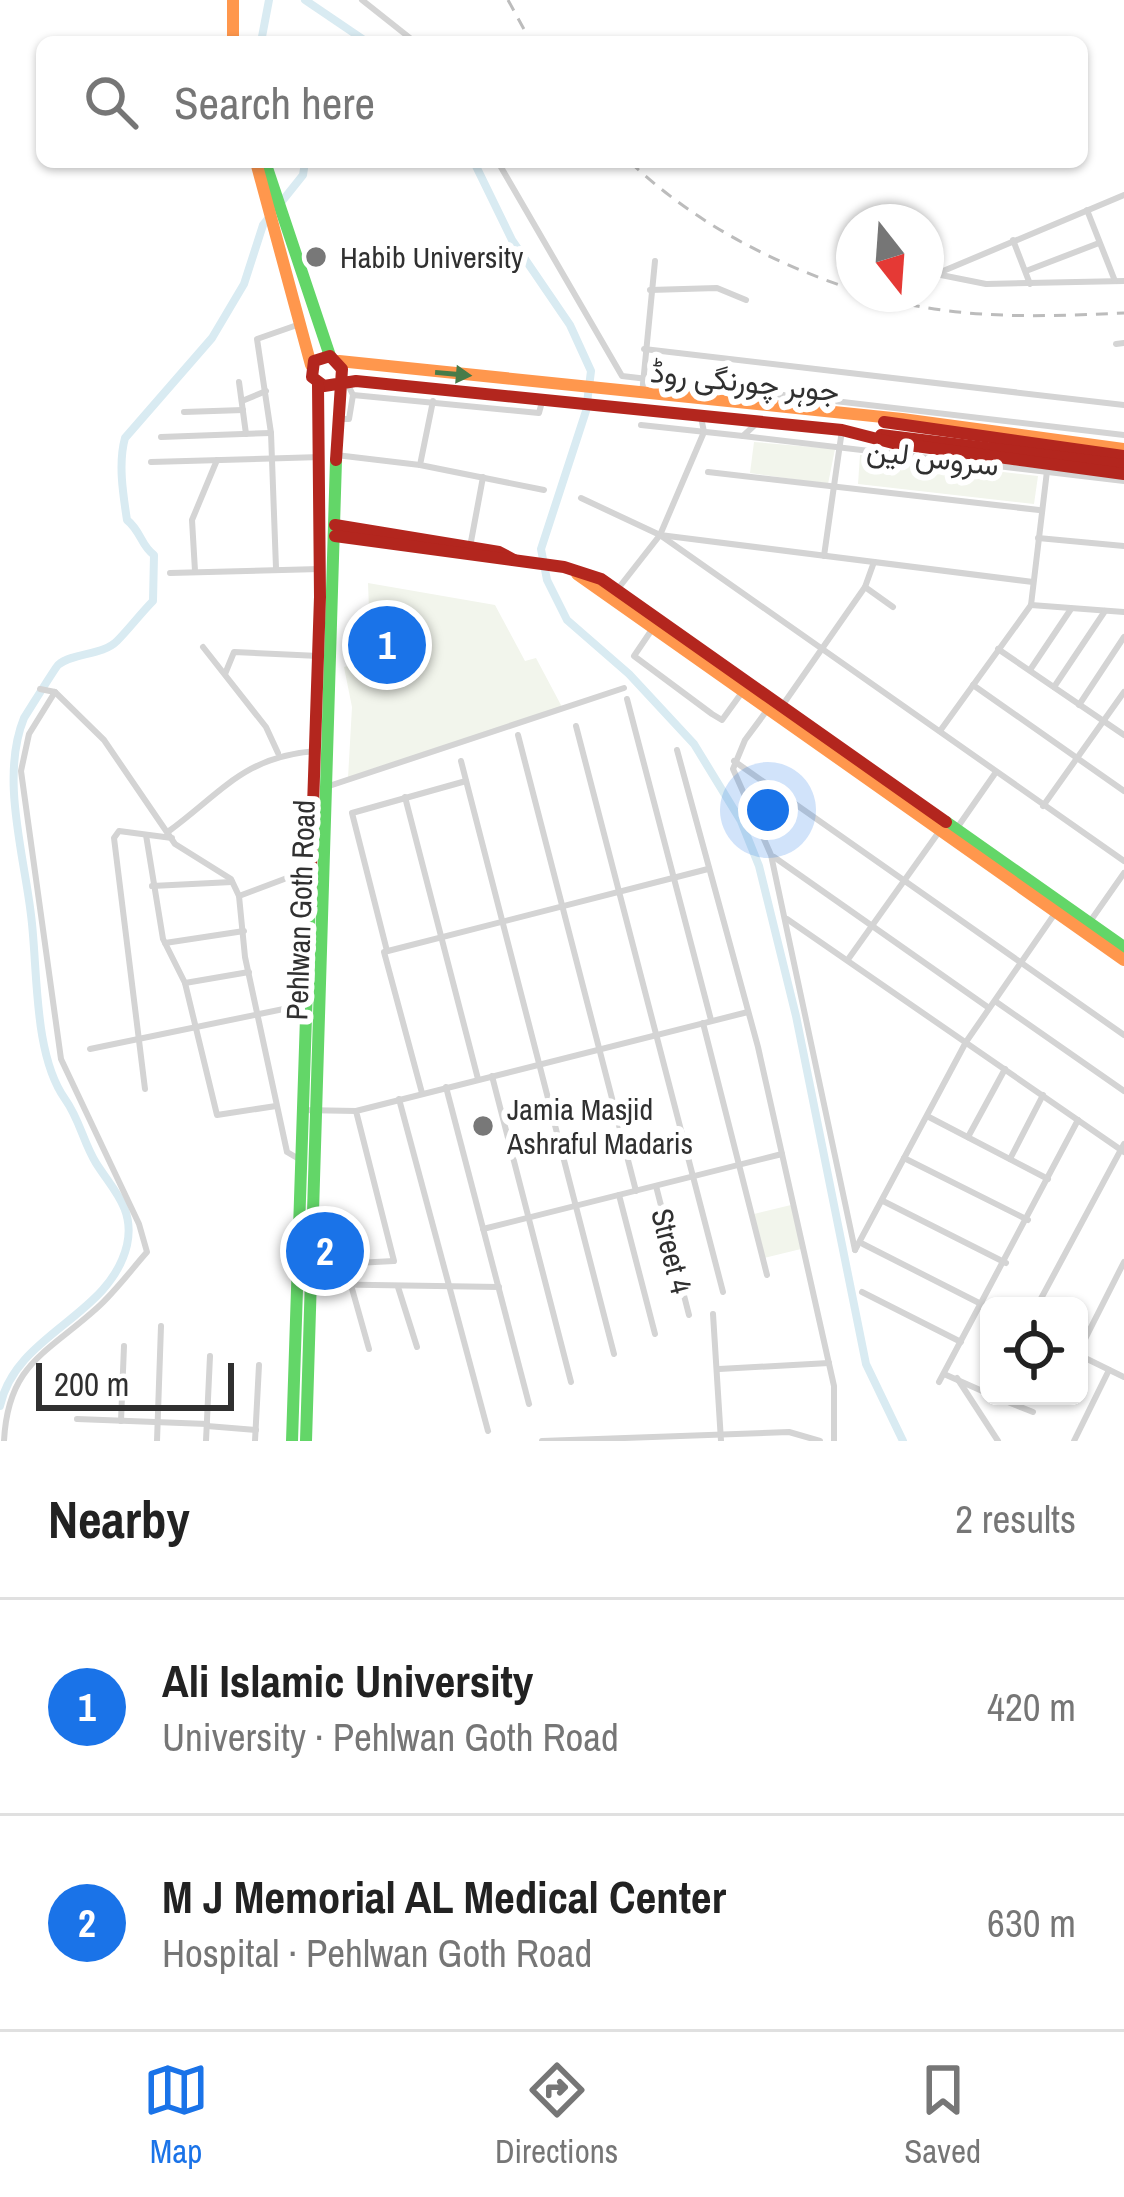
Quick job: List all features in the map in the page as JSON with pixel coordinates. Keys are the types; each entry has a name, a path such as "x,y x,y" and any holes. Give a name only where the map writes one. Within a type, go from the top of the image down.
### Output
{"main road":[{"path":"233,0 233,36"},
{"path":"263,168 283,237"},
{"name":"Pehlwan Goth Road","path":"283,237 318,385 334,530 319,656 303,1004 308,1110 299,1160 305,1196"},
{"name":"Pehlwan Goth Road","path":"283,237 342,381 328,456 320,569 326,606 329,786 308,1110 306,1441"},
{"path":"311,366 333,358 608,398"},
{"path":"318,385 342,381 543,398 574,395"},
{"name":"جوہر چورنگی روڈ","path":"608,398 642,394 875,428 1124,473"},
{"name":"جوہر چورنگی روڈ","path":"608,398 702,424 875,428 1124,453"},
{"name":"جوہر چورنگی روڈ","path":"875,428 893,448 1124,473"},
{"path":"334,530 470,547 522,562"},
{"path":"334,530 568,568 617,590 1059,908 1124,960"},
{"path":"568,568 743,692 775,707"},
{"path":"1059,908 1124,947"},
{"name":"Pehlwan Goth Road","path":"292,1441 306,1276"}],"street":[{"path":"362,0 407,36"},
{"path":"501,168 615,370 642,378 1124,435"},
{"path":"1087,210 1120,281 986,284 936,274 1013,239 1087,210 1124,197"},
{"path":"1013,239 1030,284"},
{"path":"1026,271 1099,243"},
{"path":"642,394 655,261"},
{"path":"650,290 717,288 746,300"},
{"path":"276,568 272,433 256,339 300,324"},
{"path":"644,349 1124,405"},
{"path":"342,381 353,395 539,413 543,398"},
{"path":"239,382 246,434"},
{"path":"184,412 242,406 266,391"},
{"path":"337,418 349,418 353,395"},
{"path":"420,465 433,401"},
{"path":"743,436 758,422"},
{"path":"617,590 660,535 702,424"},
{"name":"سروس لین","path":"641,425 702,424 743,436 893,448 1047,471 1124,473"},
{"path":"824,556 842,430"},
{"path":"161,437 272,433"},
{"path":"151,462 328,456 420,465 544,490"},
{"path":"195,572 192,520 217,460"},
{"path":"940,731 1030,604 1047,471"},
{"path":"708,472 1040,510"},
{"path":"470,547 483,477"},
{"path":"581,498 660,535 1124,861"},
{"path":"660,535 1033,582"},
{"path":"1038,538 1124,546"},
{"path":"734,760 865,587 874,562"},
{"path":"170,572 320,569"},
{"path":"865,587 893,608"},
{"path":"1030,604 1124,612"},
{"path":"1030,670 1072,608"},
{"path":"1054,687 1105,610"},
{"path":"653,628 634,656 712,714 722,720 743,692"},
{"path":"1079,705 1124,637"},
{"path":"202,647 269,732 278,753"},
{"path":"998,649 1124,735"},
{"path":"224,675 234,652 319,656"},
{"path":"973,685 1124,791"},
{"path":"329,786 624,688"},
{"path":"4,1441 19,1375 102,1304 147,1252 139,1224 61,1059 49,999 21,771 29,734 48,691 104,740 128,782 139,787 170,835 232,882 239,896 249,972 287,1152 299,1160"},
{"path":"1043,806 1124,692"},
{"path":"627,699 676,878 738,1165 767,1274"},
{"path":"576,726 722,1292"},
{"path":"518,736 636,1191"},
{"path":"677,750 782,1154 829,1363 836,1406 834,1441"},
{"path":"145,1089 114,838 119,831 170,835 248,767 278,753 316,751"},
{"path":"734,760 772,855 855,1250 966,1042 1059,908"},
{"path":"734,760 1124,1034"},
{"path":"461,761 614,1354"},
{"path":"850,958 906,879 995,772"},
{"path":"422,1093 352,813 466,782"},
{"path":"405,797 478,1079"},
{"path":"146,835 165,943 185,983 218,1117 276,1106"},
{"path":"772,855 1124,1091"},
{"path":"239,896 311,869"},
{"path":"388,951 709,869"},
{"path":"1089,923 1124,873"},
{"path":"152,886 232,882"},
{"path":"786,918 1123,1148 1042,1297"},
{"path":"165,943 244,931"},
{"path":"185,983 249,972"},
{"path":"90,1049 303,1004"},
{"path":"308,1110 356,1111 748,1012"},
{"path":"968,1137 1005,1069"},
{"path":"492,1076 571,1382"},
{"path":"446,1087 530,1404"},
{"path":"1010,1159 1043,1095"},
{"path":"399,1099 488,1431"},
{"path":"353,1245 356,1263 394,1261 356,1111"},
{"path":"927,1116 1048,1179"},
{"path":"989,1297 1078,1120"},
{"path":"484,1229 782,1154"},
{"path":"904,1158 1028,1220"},
{"name":"Street 4","path":"656,1186 689,1316"},
{"path":"619,1195 655,1334"},
{"path":"883,1201 1006,1263"},
{"path":"862,1244 980,1303"},
{"path":"1088,1335 1124,1262"},
{"path":"306,1276 351,1286 499,1287"},
{"path":"351,1286 370,1349"},
{"path":"398,1287 417,1347"},
{"path":"862,1292 961,1342"},
{"path":"713,1314 721,1438"},
{"path":"980,1314 942,1378 957,1378 980,1389"},
{"path":"158,1441 161,1326"},
{"path":"121,1421 124,1346"},
{"path":"206,1441 210,1356"},
{"path":"1088,1358 1124,1377"},
{"path":"718,1369 829,1363"},
{"path":"255,1441 260,1365"},
{"path":"1074,1441 1109,1370"},
{"path":"957,1378 998,1441"},
{"path":"1017,1405 1033,1412"},
{"path":"77,1419 256,1430"},
{"path":"542,1441 789,1432 820,1441"},
{"path":"992,1432 1010,1441"}],"shaded area":[{"path":"754,442 835,449 828,484 750,473"},
{"path":"860,455 1038,476 1034,504 858,484"},
{"path":"368,583 495,605 525,661 536,658 562,707 348,778 352,707 344,667 406,647 396,617 388,617 383,606 369,609"},
{"path":"791,1205 801,1249 764,1258 754,1214"}],"waterway":[{"path":"262,36 269,0"},
{"path":"305,0 358,36"},
{"path":"0,1406 24,1360 84,1308 117,1270 129,1232 121,1201 92,1155 47,1059 16,816 17,741 24,718 58,665 111,646 153,601 154,555 127,520 122,468 125,438 212,338 244,284 263,225 304,168"},
{"path":"477,168 512,240 570,325 591,371 586,411 541,549 547,580 567,620 629,674 694,744 741,821 759,866 796,1016 866,1364 903,1441"}],"railway":[{"path":"508,0 528,36"},
{"path":"637,168 707,222 793,267 836,283"},
{"path":"944,310 1026,316 1124,313"}],"traffic: fast":[{"path":"267,168 330,356"},
{"path":"306,1441 336,460"},
{"path":"946,822 1124,947"},
{"path":"292,1441 310,896"}],"traffic: slow":[{"path":"233,0 233,36"},
{"path":"258,168 311,365"},
{"path":"339,361 902,419 1124,449"},
{"path":"577,574 1124,960"}],"traffic: jam":[{"path":"336,460 342,369 330,356 314,361 312,377 324,386 356,381 842,430 893,443 1124,474"},
{"path":"310,896 320,597 318,385"},
{"path":"884,422 1124,456"},
{"path":"881,435 1124,465"},
{"path":"335,525 499,552 514,560"},
{"path":"335,536 564,567 601,579 946,822"}],"place":[{"name":"Habib University","path":"316,257"},
{"name":"Ali Islamic University","path":"387,645"},
{"name":"Jamia Masjid Ashraful Madaris","path":"483,1126"},
{"name":"M J Memorial AL Medical Center","path":"325,1251"}]}
